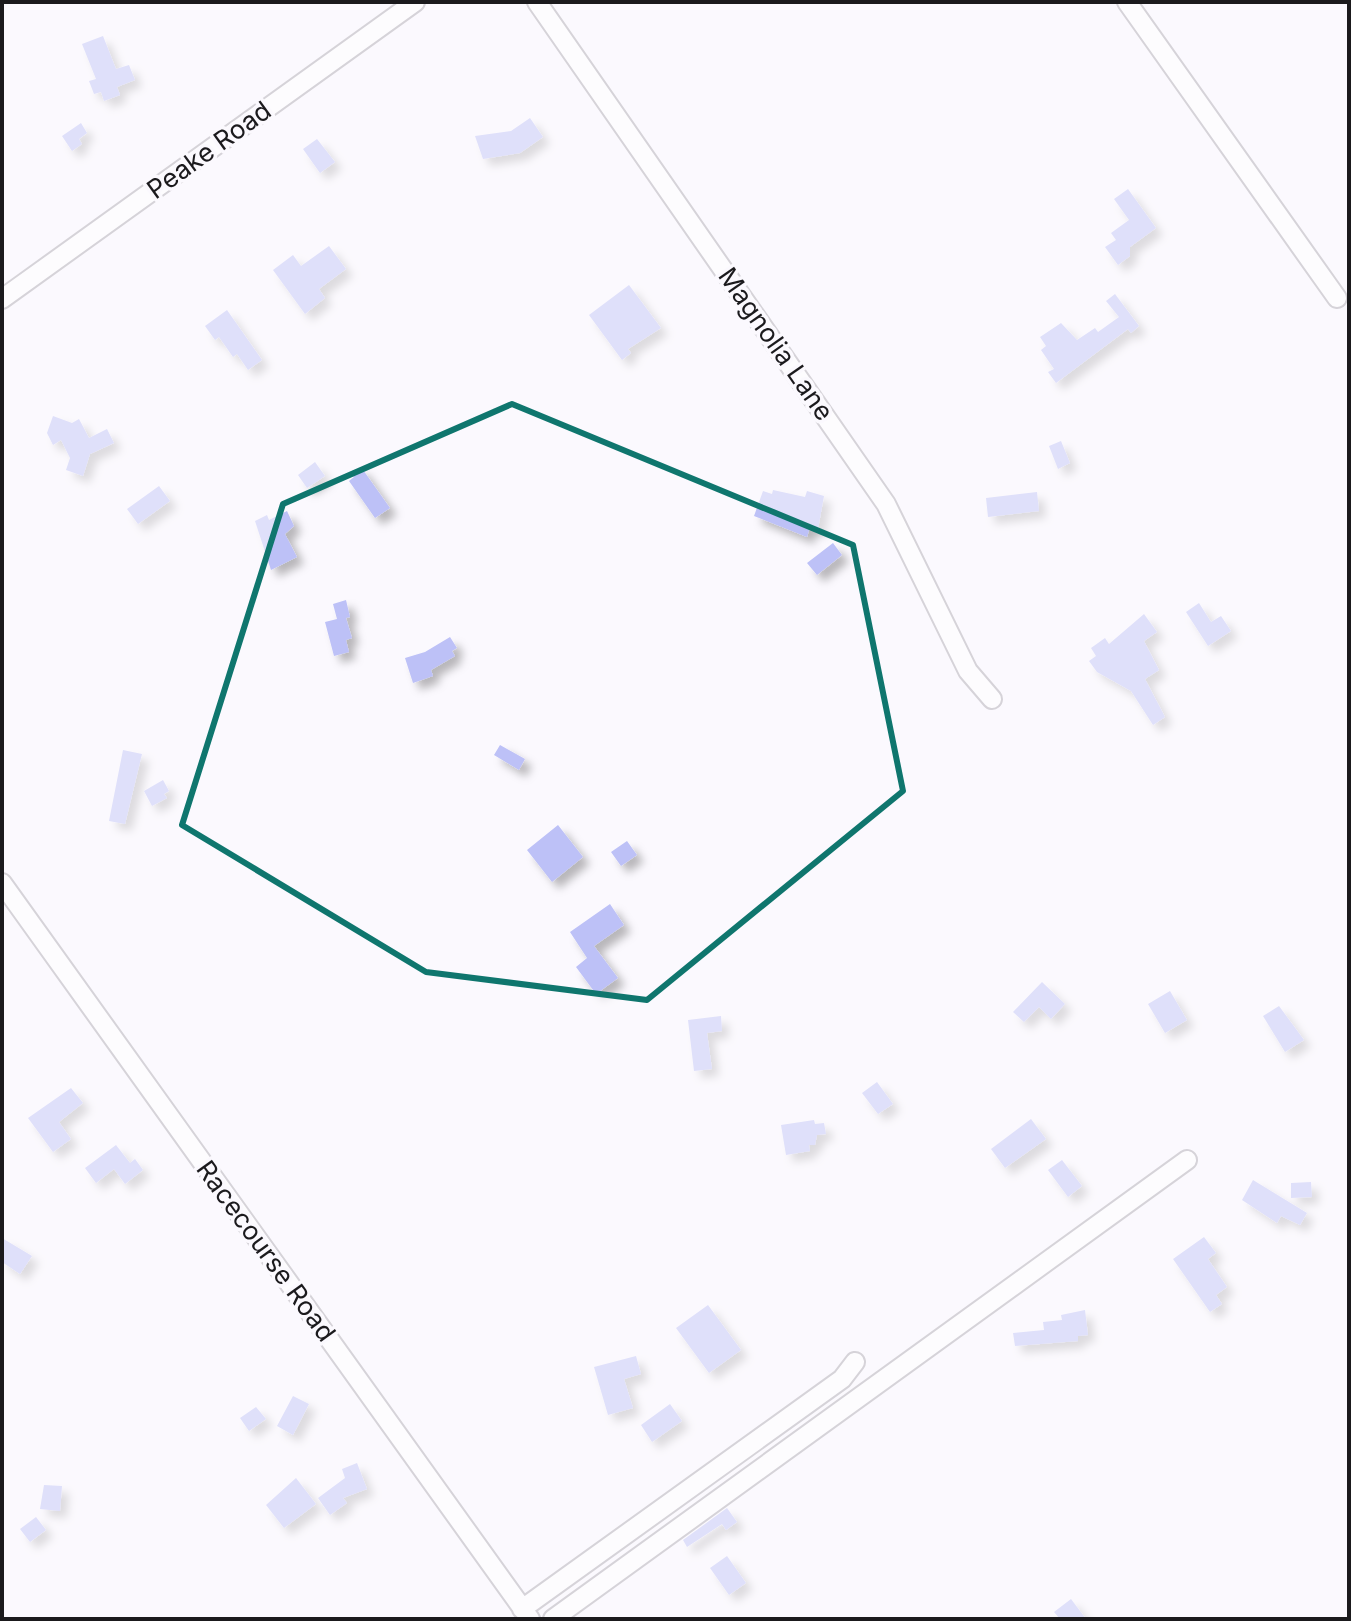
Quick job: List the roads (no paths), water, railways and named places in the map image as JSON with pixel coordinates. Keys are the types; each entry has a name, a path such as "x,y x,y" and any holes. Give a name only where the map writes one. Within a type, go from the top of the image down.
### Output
{"street":[{"name":"Peake Road","path":"2,299 415,2"},
{"name":"Magnolia Lane","path":"537,2 886,504 968,671 992,699"},
{"path":"1127,2 1337,298"},
{"name":"Racecourse Road","path":"2,883 526,1614"},
{"path":"553,1619 1187,1160"},
{"path":"526,1614 842,1379 855,1362"}]}
